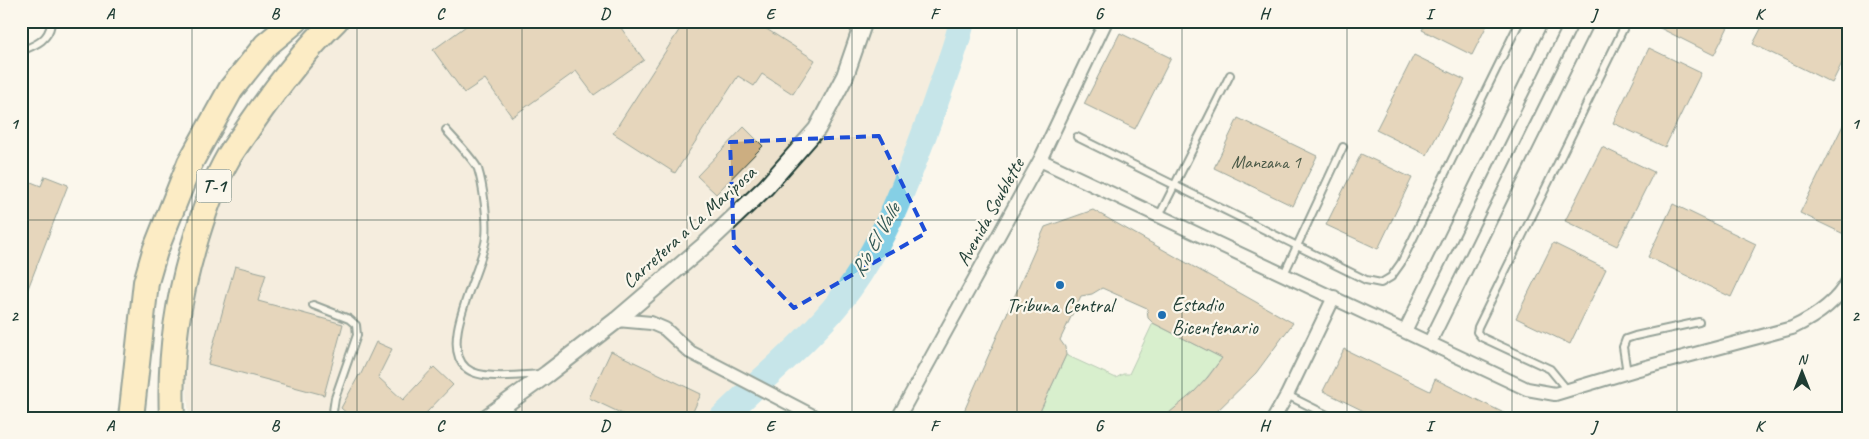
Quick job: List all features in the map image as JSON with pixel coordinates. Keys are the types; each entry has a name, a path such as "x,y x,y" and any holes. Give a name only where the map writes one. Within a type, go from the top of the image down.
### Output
{"highway":[{"name":"T-1","path":"131,418 146,282 155,251 190,163 232,89 266,45 294,21"},
{"name":"T-1","path":"172,418 171,386 178,304 185,272 203,215 216,182 228,157 276,88 335,21"},
{"path":"116,418 125,329 133,301 146,282"}],"street":[{"name":"Carretera a La Mariposa","path":"486,418 617,320 713,238 766,187 817,129 845,76 864,21"},
{"name":"Avenida Soublette","path":"898,418 1040,160 1106,21"},
{"path":"1405,331 1557,21"},
{"path":"1430,342 1588,21"},
{"path":"1040,160 1527,389 1556,394 1792,328 1813,318 1844,289 1848,281"},
{"path":"1274,418 1334,297"},
{"path":"617,320 651,323 665,330 690,352 817,418"}],"lane":[{"path":"21,51 42,41 50,32 51,24 49,21"},
{"path":"1077,137 1366,280 1381,283 1391,277 1401,263 1520,21"},
{"path":"1568,391 1550,369 1480,338 1477,332 1478,326 1628,21"},
{"path":"1159,216 1230,76"},
{"path":"446,130 477,167 485,210 486,238 462,314 456,340 459,357 466,368 481,375 547,374"},
{"path":"1284,274 1343,147"},
{"path":"313,305 349,319 356,325 356,335 335,398 332,418"},
{"path":"1627,373 1623,347 1626,339 1699,322"},
{"path":"1287,395 1332,418"}],"highlighted area":[{"path":"879,136 926,233 794,308 734,246 730,142"}],"shaded area":[{"path":"341,21 963,21 915,172 880,239 849,282 725,418 189,418 186,380 190,320 199,267 216,208 236,159"}],"green space":[{"path":"1153,323 1222,358 1201,385 1180,405 1163,418 1037,418 1066,355 1116,378 1123,374 1129,374"}],"building":[{"path":"473,21 616,21 644,60 594,95 576,71 512,117 485,79 464,93 433,50"},
{"path":"685,21 754,21 815,60 793,94 762,74 754,86 738,76 675,173 613,133"},
{"path":"1427,21 1489,21 1472,55 1422,30"},
{"path":"1646,21 1731,21 1714,55"},
{"path":"1765,21 1843,21 1848,24 1848,51 1832,83 1753,44"},
{"path":"1120,33 1171,58 1135,129 1084,104"},
{"path":"1649,48 1701,73 1665,147 1613,123"},
{"path":"1414,55 1465,80 1427,155 1376,130"},
{"path":"1848,115 1848,236 1800,213"},
{"path":"1238,118 1317,156 1293,206 1214,168"},
{"path":"744,127 763,146 716,194 697,176"},
{"path":"1602,147 1654,172 1617,246 1565,221"},
{"path":"1361,154 1412,178 1378,249 1326,225"},
{"path":"45,176 68,185 22,304 21,178 41,186"},
{"path":"1673,204 1756,244 1731,297 1648,257"},
{"path":"1093,210 1293,323 1256,373 1210,418 1163,418 1194,392 1222,358 1153,323 1148,318 1147,308 1102,288 1092,294 1081,296 1060,340 1065,347 1066,355 1037,418 961,418 1045,227"},
{"path":"1553,243 1606,269 1570,344 1516,318"},
{"path":"235,266 266,274 258,301 343,324 324,395 208,364"},
{"path":"376,342 392,349 378,377 403,400 434,367 453,385 426,413 429,418 352,418 341,408 360,376"},
{"path":"1344,349 1430,391 1435,379 1514,418 1378,418 1323,391"},
{"path":"611,351 701,394 690,418 631,418 589,398"}],"waterway":[{"name":"Río El Valle","path":"722,418 798,347 827,317 856,279 870,256 884,232 906,181 953,52 962,21"}],"place":[{"name":"Tribuna Central","path":"1060,285"},
{"name":"Estadio Bicentenario","path":"1162,315"}]}
